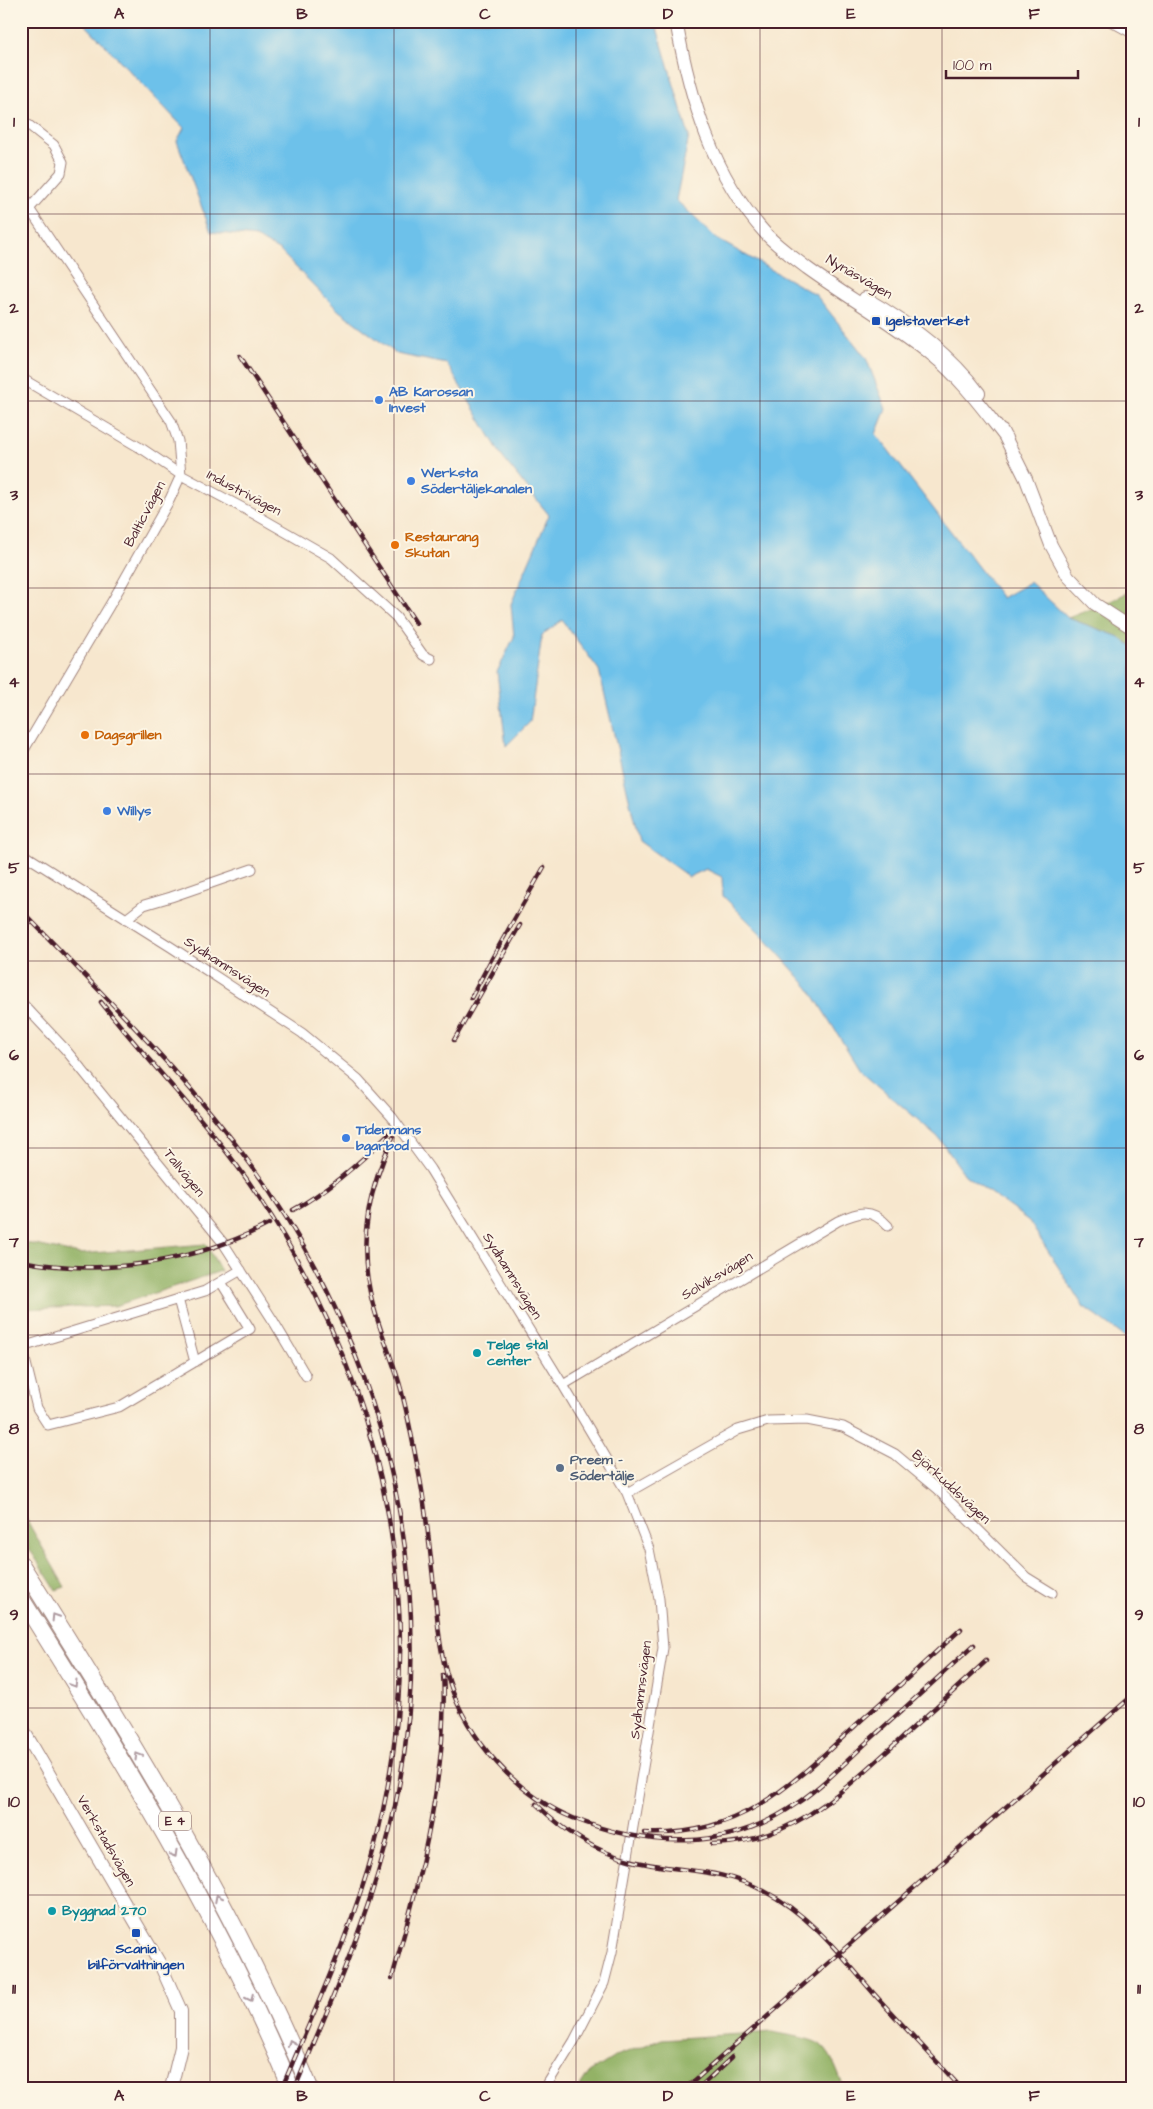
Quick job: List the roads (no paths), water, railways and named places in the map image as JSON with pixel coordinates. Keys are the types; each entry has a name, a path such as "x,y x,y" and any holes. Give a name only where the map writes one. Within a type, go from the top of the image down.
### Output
{"highway":[{"name":"E 4","path":"21,1564 79,1657 208,1876 283,2024 310,2088"},
{"name":"E 4","path":"21,1598 127,1771 192,1885 268,2034 291,2088"}],"street":[{"name":"Nynäsvägen","path":"676,21 694,100 713,153 729,184 753,219 792,257 892,314 939,348 964,374 989,406 1006,438 1026,478 1051,545 1068,576 1095,604 1132,628"},
{"path":"1110,21 1132,33"},
{"path":"21,119 54,146 64,162 61,173 21,218"},
{"name":"Balticvägen","path":"21,755 114,598 170,499 181,475 178,441 171,421 30,210"},
{"name":"Industrivägen","path":"21,378 144,450 181,475 331,558 391,612 423,654 431,659"},
{"name":"Sydhamnsvägen","path":"21,851 302,1033 358,1079 392,1117 430,1170 563,1385 626,1493 649,1549 659,1599 663,1648 604,1983 574,2041 545,2088"},
{"path":"126,919 144,905 252,869"},
{"name":"Tallvägen","path":"21,1002 65,1049 224,1244 306,1376"},
{"name":"Solviksvägen","path":"563,1385 838,1221 858,1212 872,1214 882,1219 888,1226"},
{"path":"221,1282 250,1330 119,1407 48,1424 37,1408 22,1347 205,1291 241,1270"},
{"path":"178,1299 195,1362"},
{"name":"Björkuddsvägen","path":"626,1493 738,1430 768,1421 807,1420 843,1428 895,1454 937,1489 1026,1577 1052,1593"},
{"name":"Verkstadsvägen","path":"21,1726 160,1964 181,2011 181,2047 171,2088"}],"water":[{"path":"82,21 655,21 689,136 676,200 717,239 816,295 866,358 886,409 876,434 1002,598 1030,582 1068,618 1117,636 1132,646 1132,1342 1083,1306 1029,1221 965,1175 938,1137 860,1070 809,988 761,934 723,896 722,877 706,869 689,877 639,841 599,670 562,620 542,635 530,722 506,746 497,672 514,637 511,604 549,515 503,458 447,364 397,354 338,310 280,251 256,237 211,232 177,141 184,128"}],"railway":[{"path":"240,356 416,623"},
{"path":"471,998 544,867"},
{"path":"21,910 189,1087 240,1150 293,1228 336,1310 370,1396 394,1484 408,1575 411,1667 403,1759 384,1852 375,1882 343,1972 295,2088"},
{"path":"454,1040 520,925"},
{"path":"101,1002 203,1122 241,1171 259,1197 303,1272 340,1349 368,1429 387,1510 398,1593 399,1678 392,1763 374,1848 355,1909 282,2088"},
{"path":"293,1210 343,1176 388,1134"},
{"path":"393,1137 378,1174 368,1212 365,1251 370,1292 407,1412 424,1501 440,1639 446,1671 457,1703 468,1724 481,1744 514,1780 552,1808 573,1818 601,1828 630,1835 658,1839 687,1840 743,1831 770,1820 796,1804 832,1776 974,1645"},
{"path":"21,1261 52,1266 84,1267 148,1263 180,1257 211,1248 269,1224"},
{"path":"644,1833 678,1832 709,1827 737,1817 762,1803 810,1767 961,1629"},
{"path":"712,1844 740,1841 766,1835 790,1825 833,1798 986,1661"},
{"path":"392,1978 416,1890 429,1831 442,1740 443,1675"},
{"path":"686,2088 1132,1696"},
{"path":"536,1804 567,1830 603,1851 647,1864 729,1877 764,1891 781,1901 797,1912 825,1938 961,2088"},
{"path":"699,2088 732,2057"}],"place":[{"name":"Igelstaverket","path":"876,321"},
{"name":"AB Karossan Invest","path":"379,400"},
{"name":"Werksta Södertäljekanalen","path":"411,481"},
{"name":"Restaurang Skutan","path":"395,545"},
{"name":"Dagsgrillen","path":"85,735"},
{"name":"Willys","path":"107,811"},
{"name":"Tidermans bgarbod","path":"346,1138"},
{"name":"Telge stål center","path":"477,1353"},
{"name":"Preem - Södertälje","path":"560,1468"},
{"name":"Byggnad 270","path":"52,1911"},
{"name":"Scania bilförvaltningen","path":"136,1933"}]}
